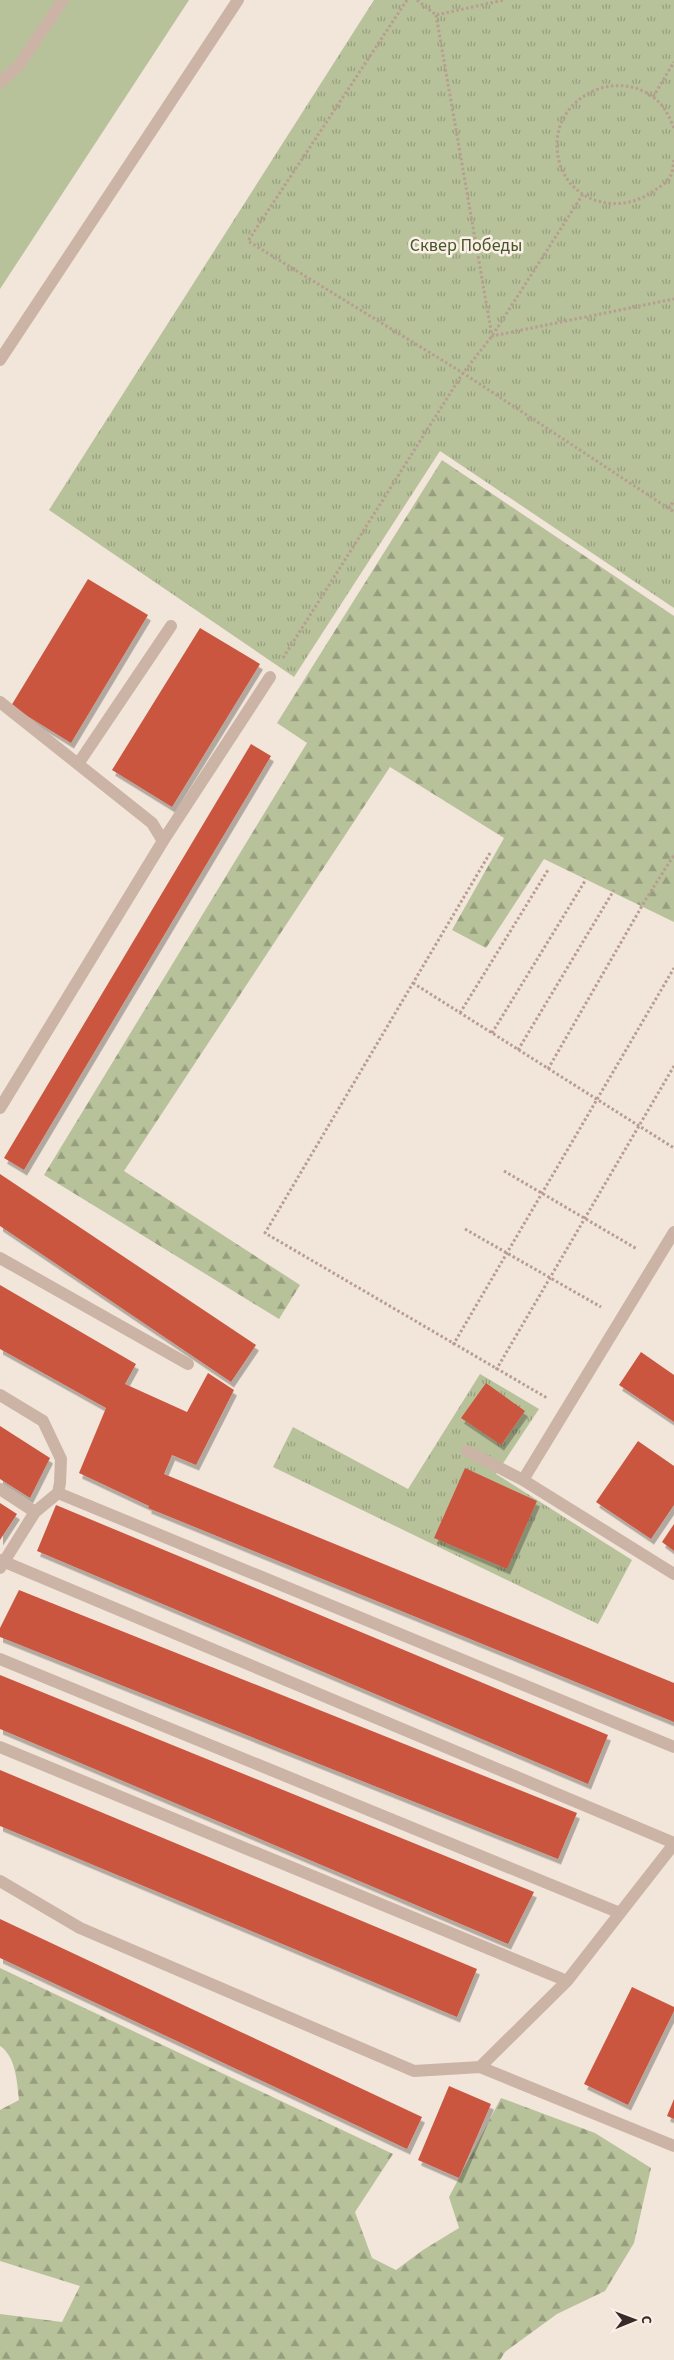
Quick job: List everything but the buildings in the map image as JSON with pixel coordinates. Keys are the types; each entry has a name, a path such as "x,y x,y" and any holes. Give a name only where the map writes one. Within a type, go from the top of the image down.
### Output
{"street":[{"path":"0,83 20,64 63,0"},
{"path":"0,360 238,0"},
{"path":"78,764 171,626"},
{"path":"0,1108 163,841 270,677"},
{"path":"0,702 152,823 163,841"},
{"path":"522,1480 674,1232"},
{"path":"0,1258 188,1364"},
{"path":"0,1395 43,1421 61,1459 58,1493 35,1512 1,1564 674,1844 567,1981 480,2067"},
{"path":"467,1450 522,1480 674,1574"},
{"path":"0,1489 35,1512"},
{"path":"58,1493 674,1747"},
{"path":"0,1659 620,1912"},
{"path":"0,1747 567,1981"},
{"path":"0,1881 80,1928 414,2071 480,2067 674,2146"}],"path":[{"path":"407,0 248,242 464,373 674,512"},
{"path":"417,0 436,15 492,336"},
{"path":"436,15 504,0"},
{"path":"653,97 674,62"},
{"path":"674,128 666,111 653,97 636,88 617,85 598,88 581,96 568,110 559,127 557,146 560,165 570,183 583,194 604,204 624,205 644,199 672,178 674,160"},
{"path":"270,677 464,373 492,336 583,194"},
{"path":"492,336 674,300"},
{"path":"669,509 674,500"},
{"path":"490,853 265,1233 496,1370 567,1409"},
{"path":"548,1069 646,899 674,855"},
{"path":"460,1013 548,870"},
{"path":"492,1033 585,881"},
{"path":"518,1050 614,890"},
{"path":"453,1344 674,968"},
{"path":"412,983 674,1148"},
{"path":"496,1370 674,1066"},
{"path":"504,1171 657,1261"},
{"path":"465,1229 622,1318"}],"green space":[{"path":"0,0 189,0 0,289"},
{"name":"Сквер Победы","path":"374,0 674,0 674,608 440,451 294,677 49,510"},
{"path":"442,460 674,616 674,922 544,859 486,948 452,930 504,838 390,767 124,1171 300,1285 279,1319 44,1175 307,743 277,723"},
{"path":"480,1374 539,1409 496,1474 632,1560 598,1624 273,1467 293,1427 408,1489"},
{"path":"0,1968 393,2154 355,2212 372,2258 396,2270 423,2250 459,2228 449,2197 501,2098 595,2133 651,2168 634,2243 605,2291 557,2314 505,2352 500,2360 0,2360 0,2314 62,2322 80,2286 0,2261 0,2110 19,2100 13,2063 5,2050 0,2046"}]}
